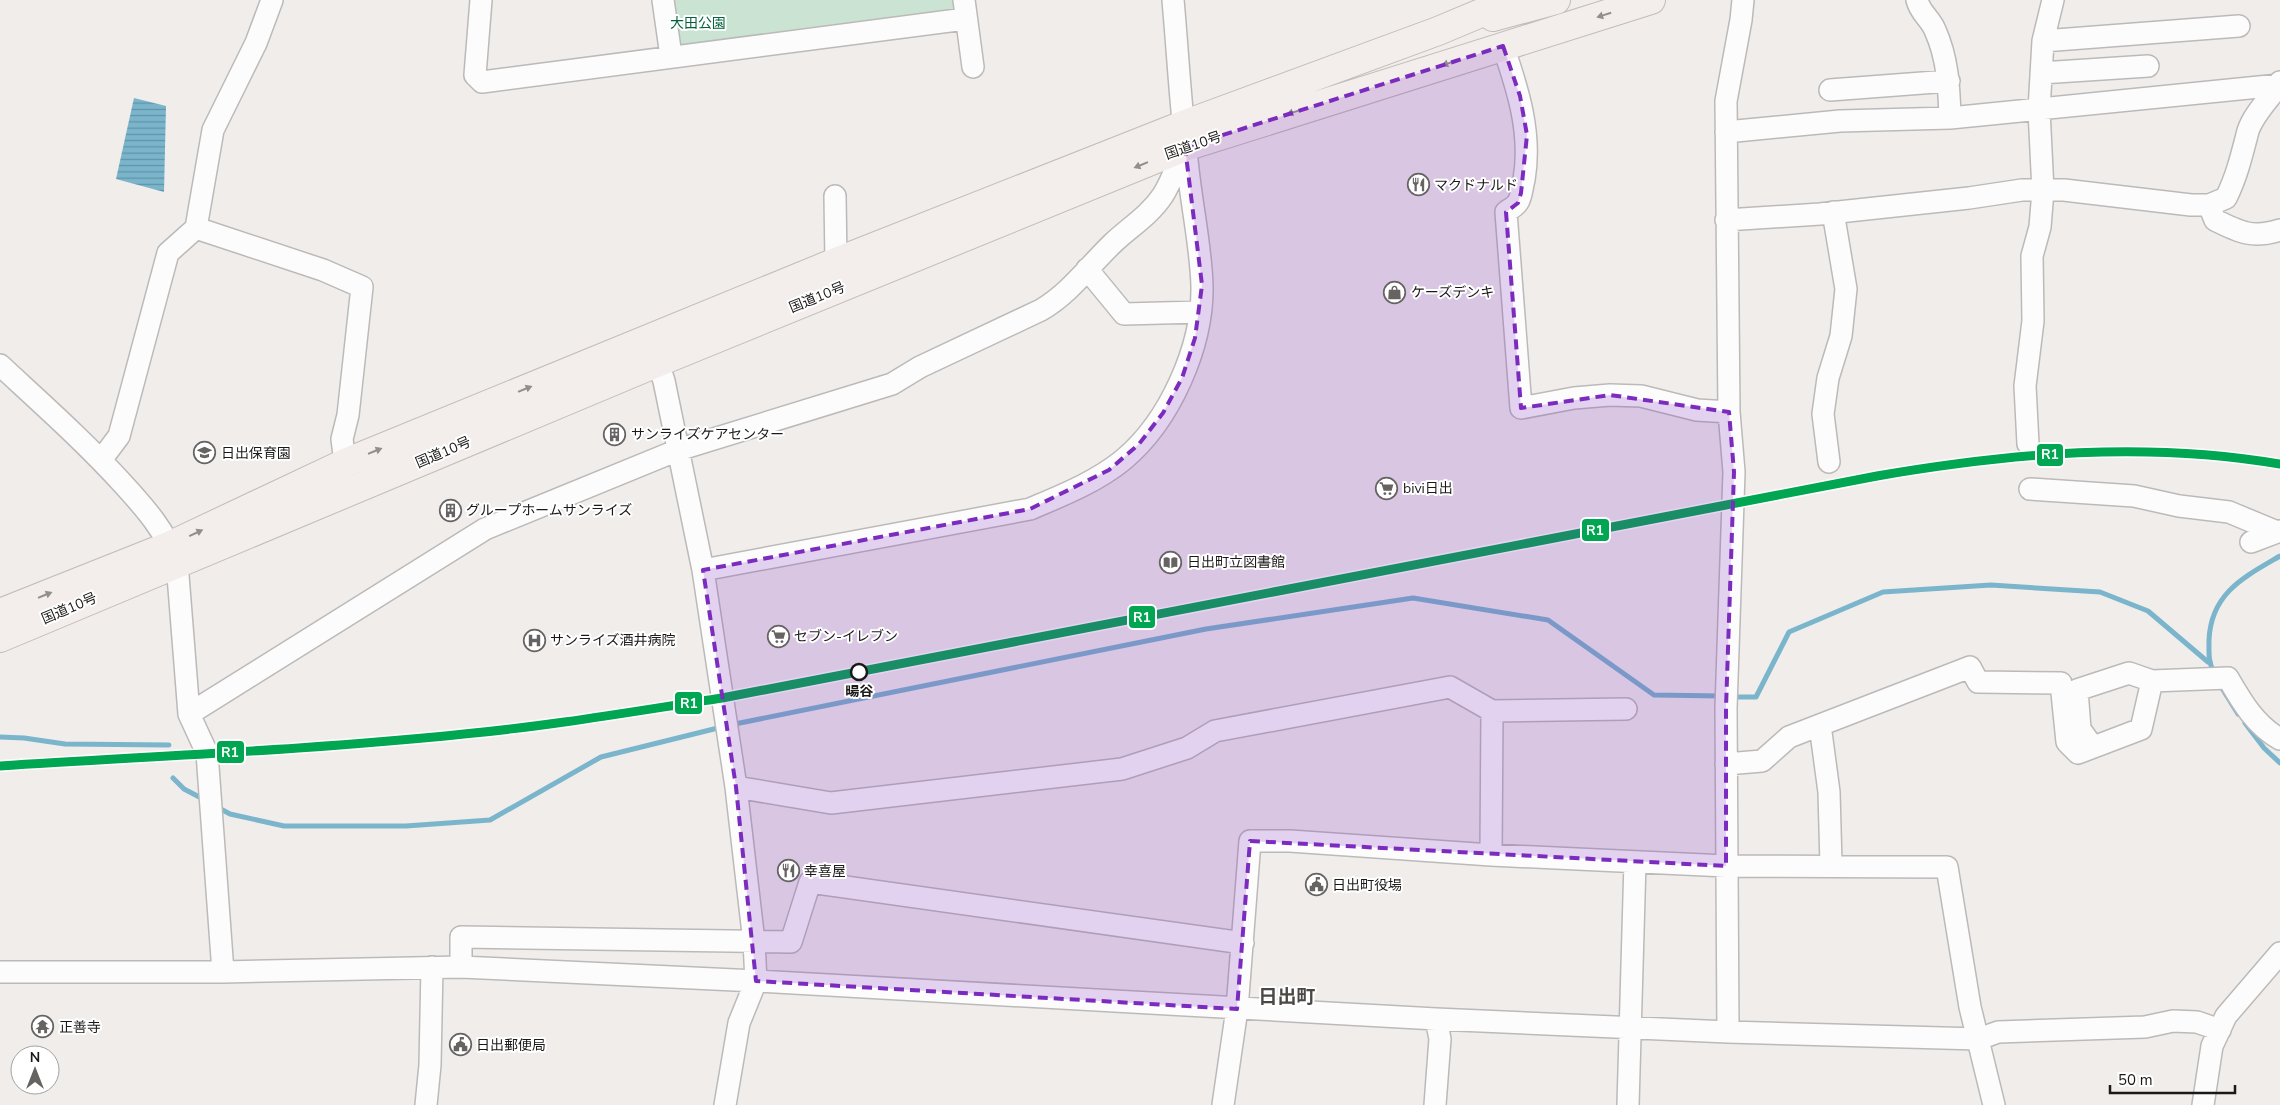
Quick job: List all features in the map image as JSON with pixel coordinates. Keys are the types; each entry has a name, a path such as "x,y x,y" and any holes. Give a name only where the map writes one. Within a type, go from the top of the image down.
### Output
{"highway":[{"name":"国道10号","path":"0,613 174,554 653,351 1184,136 1512,0"},
{"path":"1438,31 1556,0"},
{"name":"国道10号","path":"0,638 174,554 345,463 653,351 836,262 1184,136 1503,46 1651,0"}],"street":[{"path":"101,460 120,436 168,253 196,228 213,130 256,43 272,0"},
{"path":"481,0 474,75 482,82 671,56 964,9 973,68"},
{"path":"663,0 671,56"},
{"path":"702,570 1030,509 1089,482 1124,459 1152,429 1182,378 1196,338 1202,285 1184,136 1174,0"},
{"path":"1728,1032 1726,708 1734,472 1729,412 1726,101 1743,0"},
{"path":"1917,0 1919,8 1934,27 1946,60 1949,81 1950,118"},
{"path":"2028,444 2025,386 2032,321 2032,256 2040,227 2043,191 2039,110 2041,73 2043,41 2053,0"},
{"path":"2043,41 2239,26"},
{"path":"1503,46 1520,96 1527,135 1527,156 1521,193 1518,203 1506,212 1521,408 1574,398 1610,395 1641,396 1697,410 1729,412"},
{"path":"2041,73 2148,66"},
{"path":"1830,90 1949,81"},
{"path":"1726,132 1840,121 1950,118 2280,84"},
{"path":"1726,220 1764,219 1969,198 2022,190 2064,190 2191,205 2210,205 2226,198 2234,182 2247,141 2248,130 2280,84"},
{"path":"189,714 485,529 678,450 892,384 920,367 1054,302 1075,284 1115,241 1150,212 1164,194 1184,136"},
{"path":"835,196 836,262"},
{"path":"2210,205 2215,220 2242,233 2264,235 2280,230"},
{"path":"1829,462 1823,414 1828,378 1841,336 1846,289 1833,212"},
{"path":"196,228 323,270 362,288 348,415 342,438 345,463"},
{"path":"1087,270 1124,314 1200,312"},
{"path":"653,351 678,450 702,570 736,787 754,942 756,981 739,1023 725,1105"},
{"path":"0,365 101,460 151,514 174,554 189,714 207,753 223,972"},
{"path":"2030,489 2134,496 2179,506 2229,512 2279,531"},
{"path":"2250,542 2279,531"},
{"path":"1726,764 1762,762 1789,737 1970,667 1978,682 2061,683 2067,742 2078,753 2141,729 2152,681"},
{"path":"2090,743 2080,729 2077,690 2129,673 2152,681 2228,678 2245,708 2262,727 2280,739"},
{"path":"736,787 831,803 1122,769 1187,748 1215,730 1450,687 1492,711 1626,709"},
{"path":"1491,855 1492,711"},
{"path":"1820,725 1829,792 1831,865"},
{"path":"1223,1105 1237,1009 1250,842 1290,842 1491,855 1726,866 1947,867 1970,1007 1994,1105"},
{"path":"1628,1105 1629,1028 1636,862"},
{"path":"461,967 461,937 791,942 810,882 1243,943"},
{"path":"2203,1105 2212,1046 2226,1016 2280,953"},
{"path":"426,1105 430,1065 432,967"},
{"path":"0,972 223,972 461,967 756,981 1237,1009 1728,1032 1979,1038 1998,1032 2145,1027 2172,1021 2197,1022 2220,1030"},
{"path":"1435,1105 1440,1039 1436,1019"}],"highlighted area":[{"path":"1503,46 1520,96 1527,135 1521,193 1518,203 1506,212 1521,408 1610,395 1729,412 1734,472 1726,708 1726,866 1250,841 1237,1009 756,981 736,787 703,570 1030,509 1109,470 1139,444 1163,413 1182,378 1195,338 1202,285 1185,147"}],"green space":[{"name":"大田公園","path":"670,0 957,0 958,13 677,50"}],"water":[{"path":"134,98 166,106 164,192 116,179"}],"waterway":[{"path":"2214,673 2210,661 2209,640 2211,624 2216,610 2223,598 2242,579 2280,556"},
{"path":"1730,697 1756,697 1789,632 1883,592 1991,585 2100,592 2148,611 2208,662"},
{"path":"730,725 1206,629 1413,598 1548,620 1654,695 1722,696"},
{"path":"2220,685 2238,714"},
{"path":"2245,723 2264,748 2280,763"},
{"path":"217,807 230,814 284,826 406,826 490,820 601,757 722,727"},
{"path":"0,737 24,738 65,744 169,745"},
{"path":"173,778 184,789 205,800"}],"transit line":[{"name":"R1","path":"0,766 290,749 406,740 496,731 625,713 722,698 1877,476 1978,461 2028,456 2128,452 2179,453 2280,464"}],"place":[{"name":"マクドナルド","path":"1418,185"},
{"name":"ケーズデンキ","path":"1395,292"},
{"name":"サンライズケアセンター","path":"615,434"},
{"name":"日出保育園","path":"205,453"},
{"name":"bivi日出","path":"1387,488"},
{"name":"グループホームサンライズ","path":"450,510"},
{"name":"日出町立図書館","path":"1171,562"},
{"name":"セブン-イレブン","path":"778,636"},
{"name":"サンライズ酒井病院","path":"534,640"},
{"name":"暘谷","path":"859,672"},
{"name":"幸喜屋","path":"788,871"},
{"name":"日出町役場","path":"1316,885"},
{"name":"正善寺","path":"43,1027"},
{"name":"日出郵便局","path":"460,1045"}],"district":[{"name":"日出町","path":"1287,996"}]}
